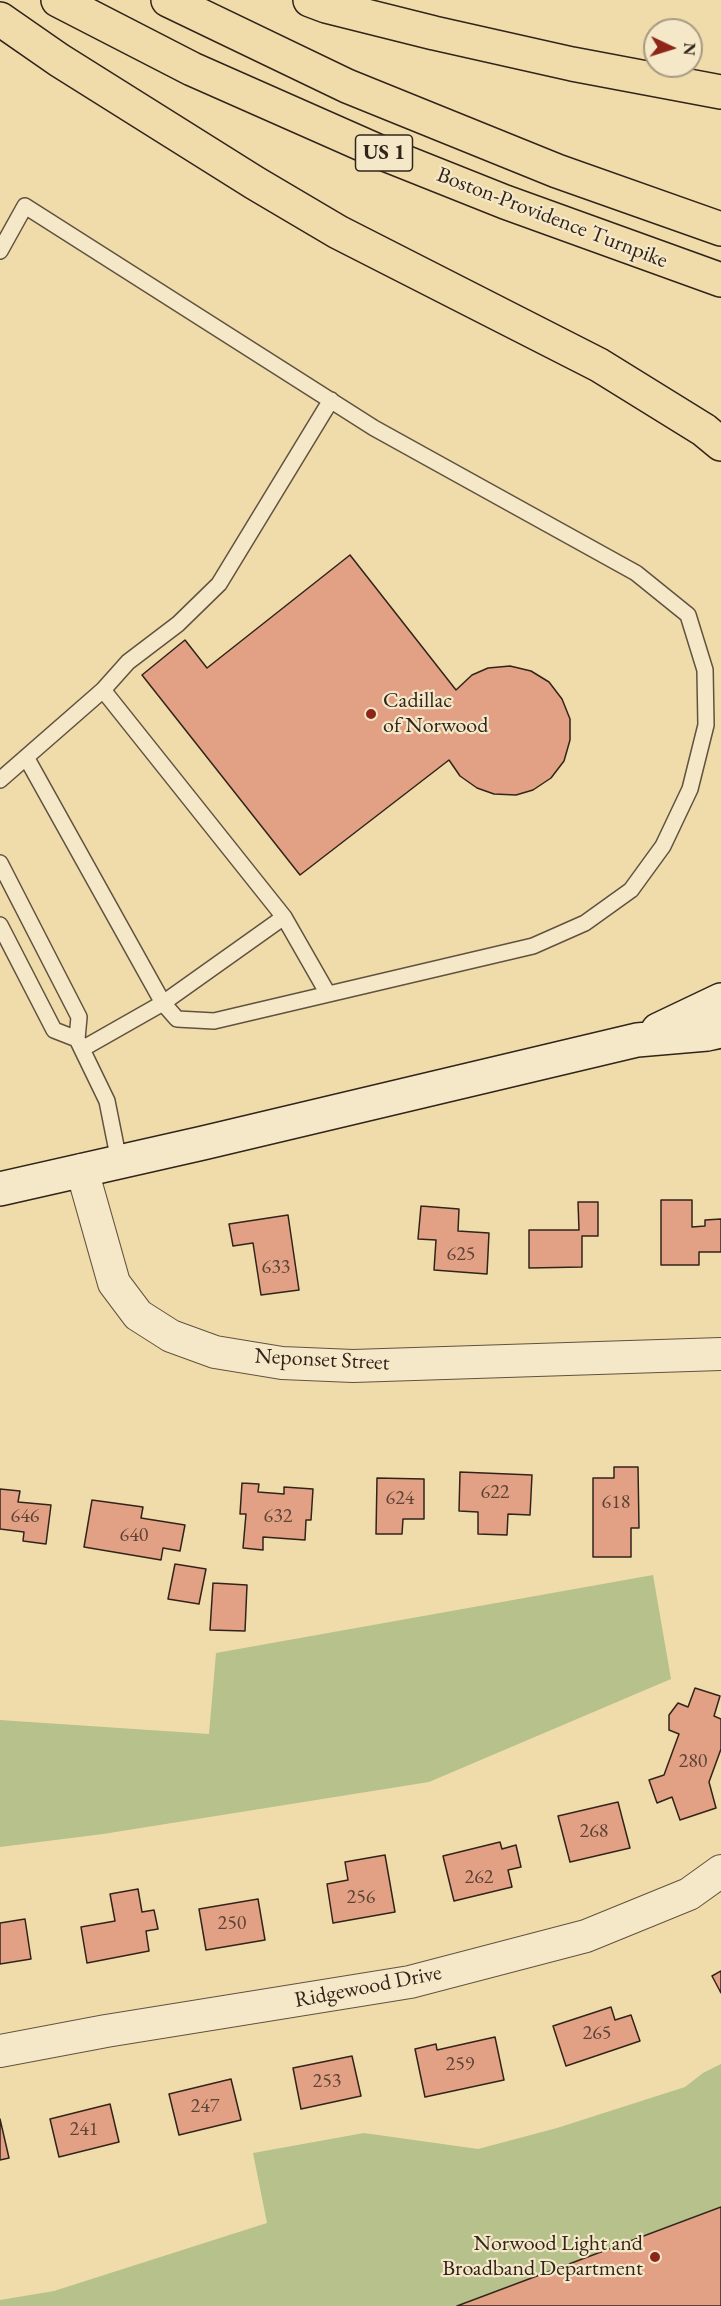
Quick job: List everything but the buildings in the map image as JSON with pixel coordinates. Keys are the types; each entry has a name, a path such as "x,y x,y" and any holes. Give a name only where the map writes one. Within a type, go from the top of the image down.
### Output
{"main road":[{"name":"Boston-Providence Turnpike","path":"58,0 192,69 382,153 528,210 721,280"},
{"name":"Boston-Providence Turnpike","path":"168,0 346,86 557,171 721,229"},
{"path":"310,0 434,33 657,81 721,92"},
{"path":"0,19 59,60 255,183 338,232 598,365 704,430 721,444"},
{"path":"637,1040 721,1000"},
{"path":"0,1189 637,1040 721,1031"}],"street":[{"name":"Neponset Street","path":"81,1170 114,1283 138,1315 171,1336 215,1352 282,1363 353,1366 721,1354"},
{"name":"Ridgewood Drive","path":"0,2051 106,2031 410,1982 585,1936 689,1894 721,1871"}],"lane":[{"path":"0,251 25,206 374,428 636,573 688,615 705,670 706,725 690,789 663,846 631,890 585,923 533,946 214,1021 177,1019 163,1003 26,757"},
{"path":"0,780 103,690 128,662 178,624 219,584 331,400"},
{"path":"103,690 284,917 328,994"},
{"path":"0,863 79,1017 79,1044 107,1101 119,1161"},
{"path":"79,1044 163,1003 284,917"},
{"path":"0,925 54,1030 79,1044"}],"green space":[{"path":"653,1575 671,1679 429,1782 103,1834 0,1847 0,1720 209,1734 216,1653"},
{"path":"721,2064 721,2207 457,2306 0,2306 0,2300 54,2291 267,2223 253,2153 364,2133 478,2149 557,2128 685,2087 703,2073"}],"place":[{"name":"Cadillac of Norwood","path":"371,714"},
{"name":"Norwood Light and Broadband Department","path":"655,2257"}]}
